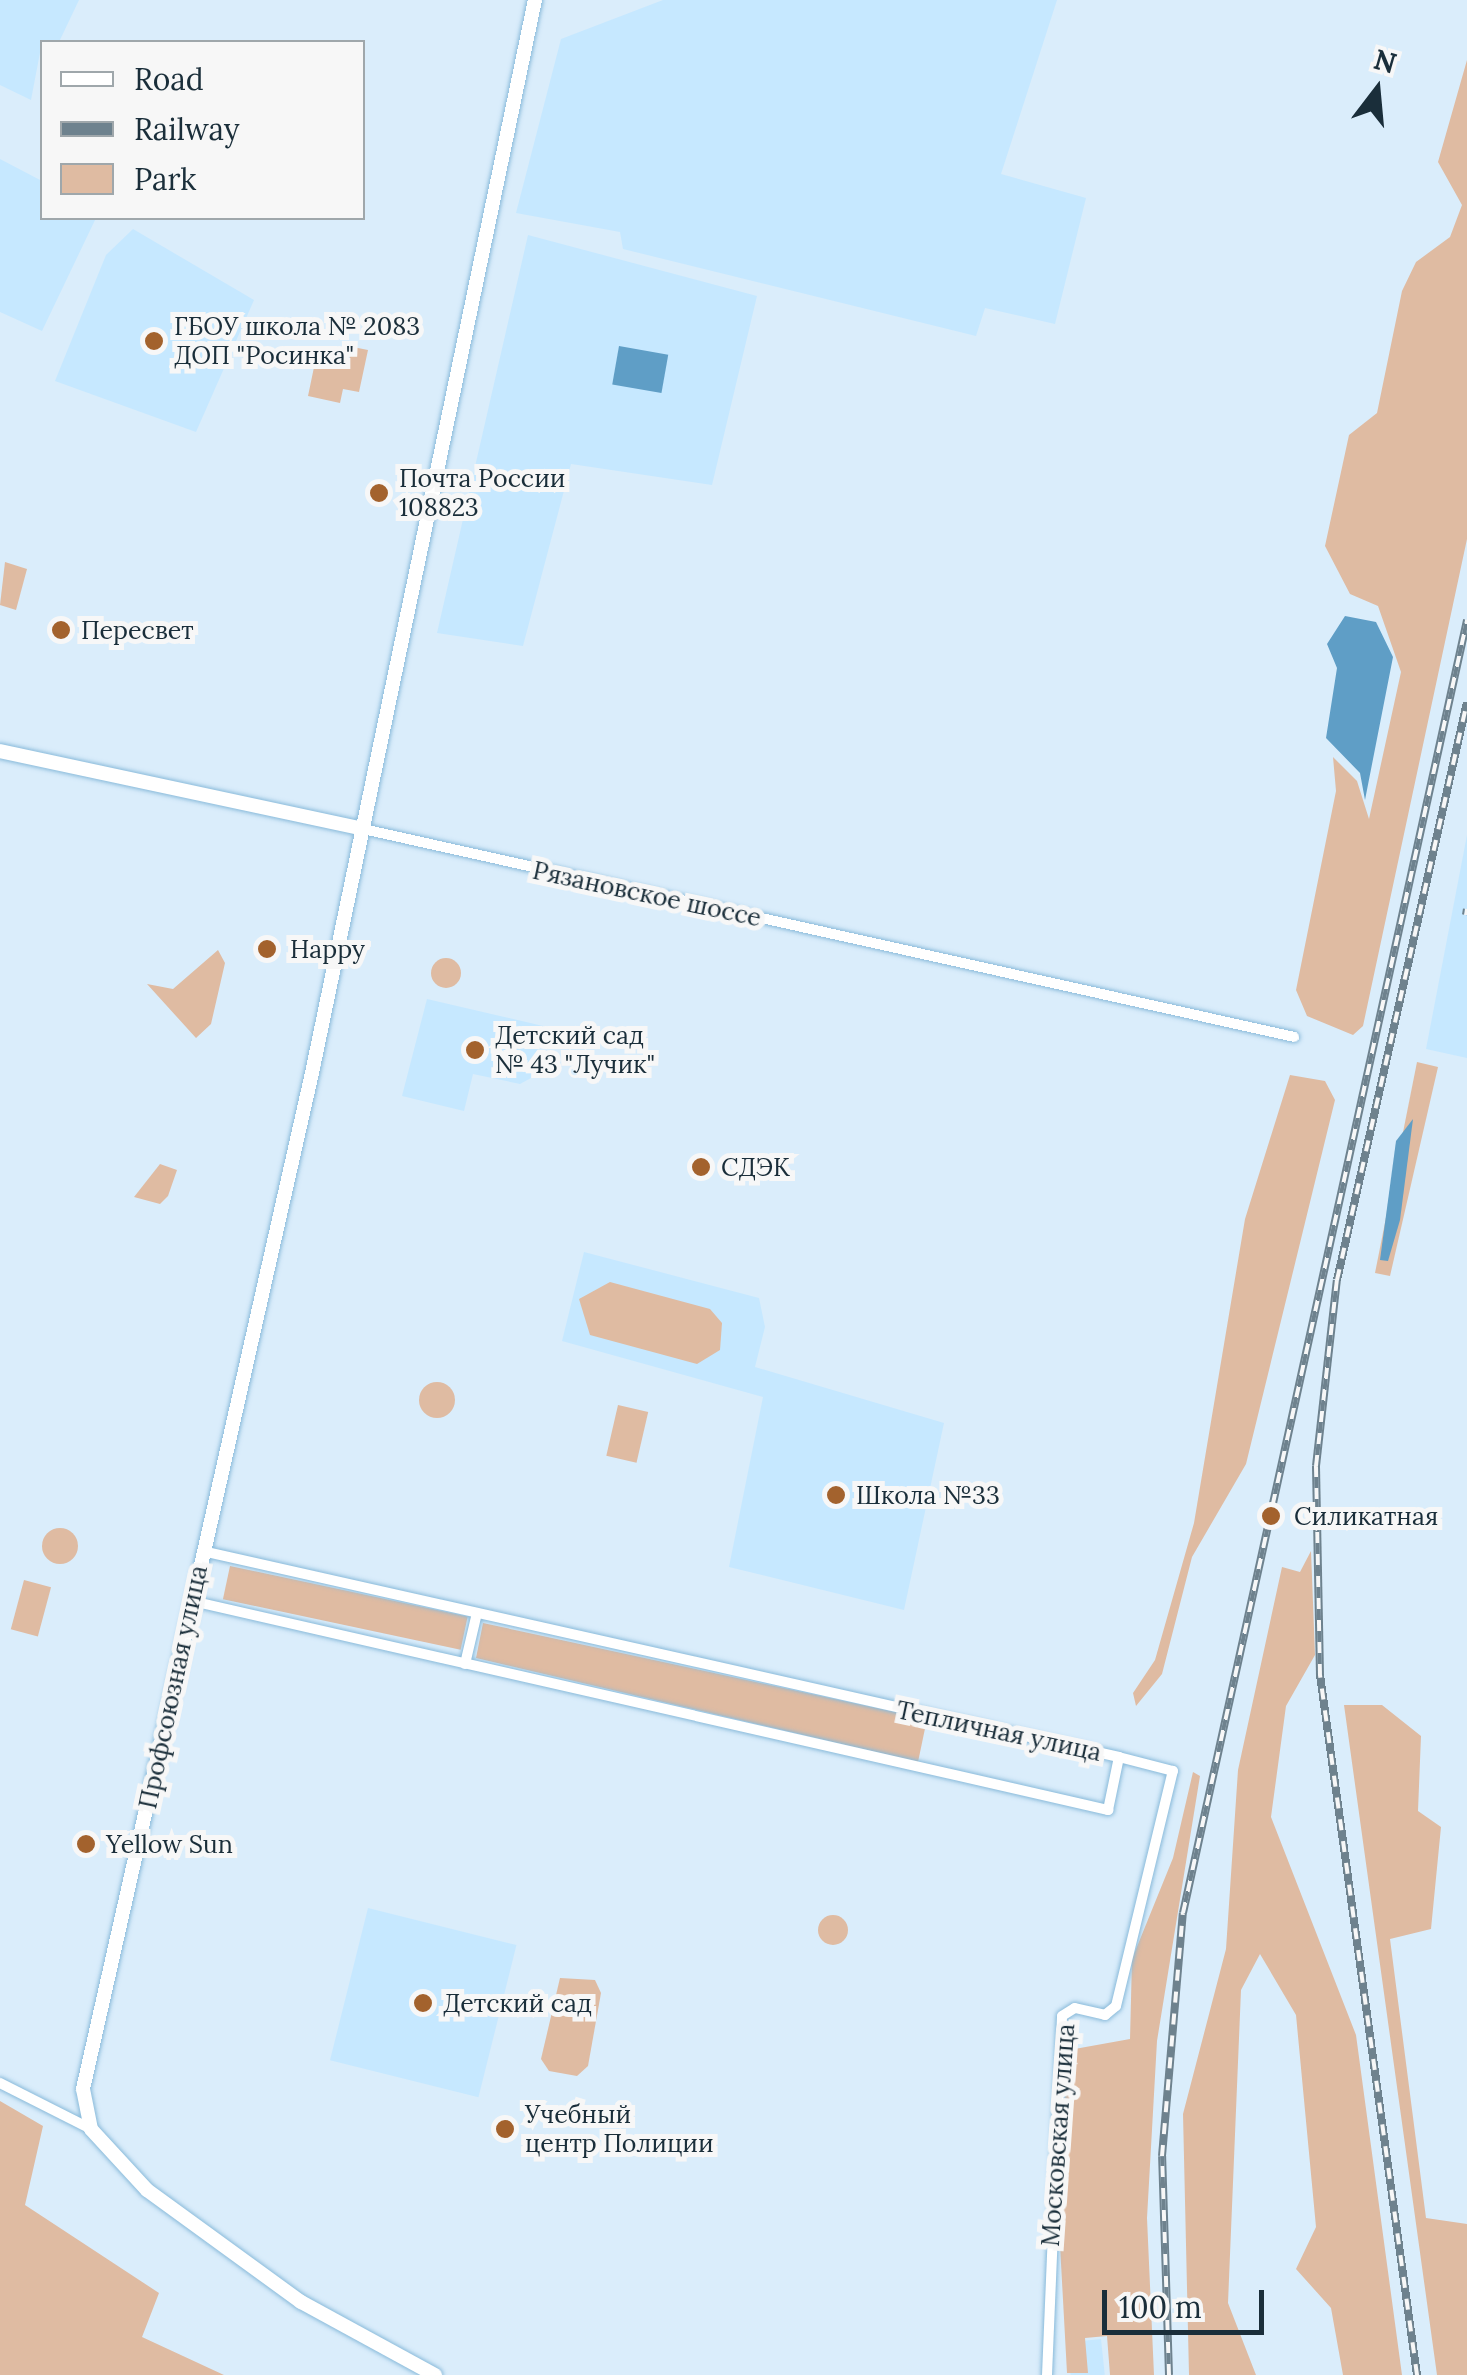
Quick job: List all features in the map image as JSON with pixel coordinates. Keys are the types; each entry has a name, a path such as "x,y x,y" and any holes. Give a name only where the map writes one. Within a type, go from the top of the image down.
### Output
{"main road":[{"name":"Профсоюзная улица","path":"91,2129 87,2068 363,829 535,0"},
{"name":"Рязановское шоссе","path":"0,751 363,829"},
{"path":"91,2129 147,2190 301,2302 435,2375"}],"street":[{"name":"Рязановское шоссе","path":"363,829 1294,1037"},
{"name":"Тепличная улица","path":"192,1601 1108,1810 1119,1757 203,1550"},
{"path":"466,1664 477,1614"},
{"name":"Московская улица","path":"1048,2375 1062,2016 1116,2006 1173,1771 1119,1757"},
{"path":"0,2082 91,2129"}],"shaded area":[{"path":"0,0 79,0 60,40 40,40 31,100 0,85"},
{"path":"663,0 1057,0 1001,174 1086,198 1055,324 985,308 976,336 623,249 620,232 516,213 561,39"},
{"path":"0,159 40,180 40,220 95,220 42,331 0,312"},
{"name":"ГБОУ школа № 2083 ДОП \"Росинка\"","path":"133,229 254,300 196,432 55,381 106,255"},
{"path":"528,235 757,296 712,485 571,464 523,646 437,633"},
{"path":"1467,835 1467,1058 1426,1049"},
{"name":"Детский сад № 43 \"Лучик\"","path":"427,999 543,1026 531,1078 520,1084 473,1074 464,1111 402,1096"},
{"name":"Школа №33","path":"584,1252 759,1298 765,1327 755,1367 944,1423 904,1610 729,1567 763,1397 562,1341"},
{"name":"Детский сад","path":"368,1908 516,1945 478,2097 330,2060"},
{"path":"1101,2339 1105,2375 1071,2375 1067,2343"}],"green space":[{"path":"1467,60 1467,539 1363,1026 1353,1035 1307,1016 1296,990 1336,791 1333,757 1357,781 1369,819 1401,672 1378,606 1350,594 1325,546 1349,435 1377,413 1402,291 1416,262 1450,237 1462,205 1438,162"},
{"path":"353,347 368,350 359,392 343,389 340,403 308,396 318,348 349,360"},
{"path":"5,562 27,569 16,610 0,605"},
{"path":"218,950 225,963 211,1024 196,1038 147,984 173,989"},
{"path":"446,958 457,962 461,973 457,984 446,988 435,984 431,973 435,962"},
{"path":"1417,1062 1438,1067 1390,1276 1375,1273"},
{"path":"1290,1075 1325,1081 1335,1100 1246,1464 1192,1557 1162,1674 1136,1706 1133,1693 1155,1660 1194,1523 1245,1219"},
{"path":"160,1164 177,1170 168,1196 160,1204 134,1197"},
{"path":"610,1282 710,1309 722,1323 720,1350 697,1364 590,1335 579,1299"},
{"path":"437,1382 450,1387 455,1400 450,1413 437,1418 424,1413 419,1400 424,1387"},
{"path":"618,1405 648,1412 637,1463 606,1456"},
{"path":"60,1528 73,1533 78,1546 73,1559 60,1564 47,1559 42,1546 47,1533"},
{"path":"1311,1551 1315,1655 1286,1706 1271,1817 1356,2035 1402,2375 1343,2375 1331,2308 1296,2269 1316,2227 1296,2015 1260,1954 1241,1990 1228,2303 1256,2375 1189,2375 1183,2114 1226,1949 1238,1770 1282,1567 1300,1572"},
{"path":"230,1566 468,1617 461,1650 223,1599"},
{"path":"24,1580 51,1587 38,1637 11,1629"},
{"path":"483,1623 927,1719 918,1762 476,1658"},
{"path":"1344,1705 1382,1705 1421,1736 1418,1811 1441,1827 1431,1929 1390,1939 1426,2218 1467,2224 1467,2375 1437,2375"},
{"path":"1193,1772 1200,1776 1157,2041 1147,2218 1154,2375 1110,2375 1107,2336 1085,2338 1088,2373 1067,2373 1057,2190 1069,2050 1130,2039 1132,1959 1173,1858"},
{"path":"833,1915 844,1919 848,1930 844,1941 833,1945 822,1941 818,1930 822,1919"},
{"path":"560,1978 595,1980 601,1993 588,2066 577,2076 549,2071 541,2059"},
{"path":"0,2101 43,2126 25,2205 159,2293 142,2337 224,2375 0,2375"}],"water":[{"path":"619,346 668,355 661,393 612,384"},
{"path":"1345,616 1376,622 1393,657 1365,800 1360,773 1326,738 1337,668 1327,644"},
{"path":"1413,1119 1400,1220 1388,1261 1380,1260 1396,1141"}],"railway":[{"path":"1169,2375 1162,2156 1183,1913 1467,620"},
{"path":"1417,2375 1320,1675 1316,1466 1337,1280 1467,702"},
{"path":"1466,915 1467,909"}],"place":[{"name":"ГБОУ школа № 2083 ДОП \"Росинка\"","path":"154,341"},
{"name":"Почта России 108823","path":"379,493"},
{"name":"Пересвет","path":"61,630"},
{"name":"Happy","path":"267,949"},
{"name":"Детский сад № 43 \"Лучик\"","path":"475,1050"},
{"name":"СДЭК","path":"701,1167"},
{"name":"Школа №33","path":"836,1495"},
{"name":"Силикатная","path":"1271,1516"},
{"name":"Yellow Sun","path":"86,1844"},
{"name":"Детский сад","path":"423,2003"},
{"name":"Учебный центр Полиции","path":"505,2129"}]}
